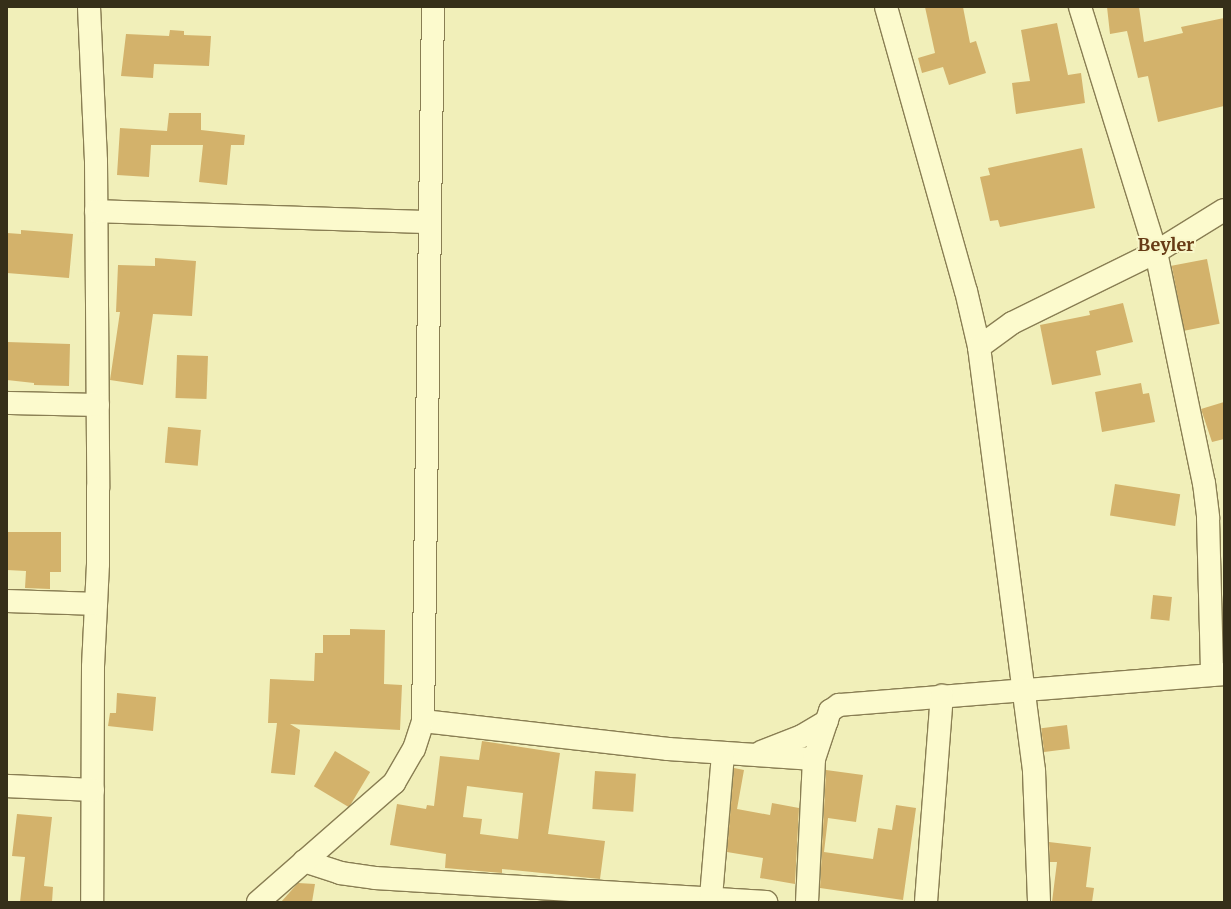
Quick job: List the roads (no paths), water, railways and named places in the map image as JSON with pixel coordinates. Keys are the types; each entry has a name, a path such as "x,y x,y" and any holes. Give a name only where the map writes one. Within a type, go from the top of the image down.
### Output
{"street":[{"path":"89,7 96,211 98,404 96,604 93,667 92,902"},
{"path":"258,902 394,783 414,749 423,721 433,7"},
{"path":"886,7 964,284 979,347 1034,771 1040,902"},
{"path":"807,902 814,759 830,712 839,705 1218,675 1208,518 1204,483 1156,252 1080,7"},
{"path":"979,347 1012,323 1156,252 1224,210"},
{"path":"96,211 429,222"},
{"path":"7,403 98,404"},
{"path":"7,601 96,604"},
{"path":"926,902 942,696"},
{"path":"423,721 723,753 814,759"},
{"path":"750,755 774,749 827,721"},
{"path":"711,897 723,753"},
{"path":"7,786 93,790"},
{"path":"304,861 340,873 375,878 711,897 766,902"}],"district":[{"name":"Beyler","path":"1166,245"}]}
